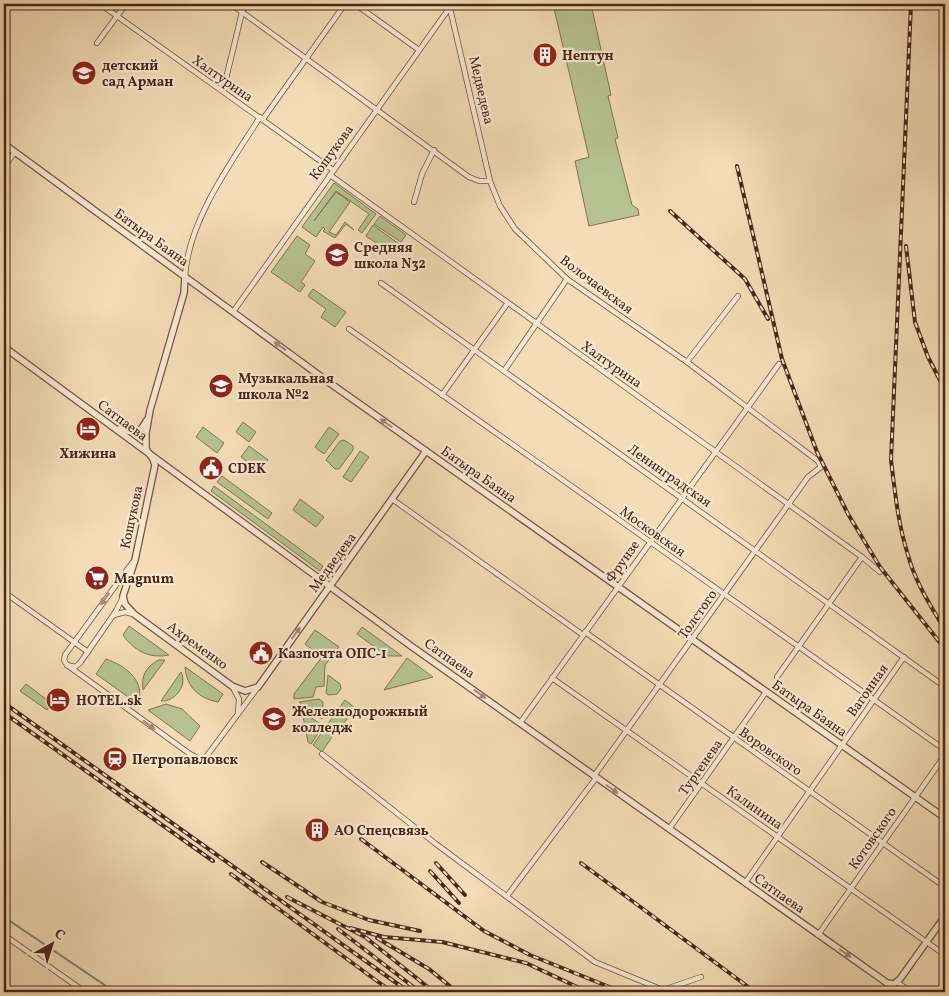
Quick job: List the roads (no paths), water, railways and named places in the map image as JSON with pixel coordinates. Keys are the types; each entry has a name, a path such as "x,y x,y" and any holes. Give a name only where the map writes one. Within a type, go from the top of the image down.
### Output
{"street":[{"name":"Халтурина","path":"100,4 261,118 507,304 789,504 880,572"},
{"path":"97,43 126,4"},
{"path":"231,4 474,180 490,182"},
{"path":"223,91 244,4"},
{"path":"185,277 189,254 206,204 261,118 345,4"},
{"path":"355,4 419,50"},
{"name":"Кошукова","path":"233,312 450,5"},
{"name":"Медведева","path":"450,5 490,182"},
{"name":"Батыра Баяна","path":"4,144 426,451 945,818"},
{"path":"414,202 422,174 434,150"},
{"path":"4,167 15,152"},
{"name":"Волочаевская","path":"490,182 500,206 515,228 567,278 687,362 814,457 820,467"},
{"name":"Кошукова","path":"123,596 135,560 154,468 153,459 146,448 149,416 184,293 185,277"},
{"path":"504,371 567,278"},
{"name":"Ленинградская","path":"381,283 945,687"},
{"path":"184,293 189,284 198,286"},
{"path":"687,362 738,296"},
{"path":"442,395 473,349 507,304"},
{"name":"Московская","path":"349,329 945,750"},
{"name":"Сатпаева","path":"4,347 153,459 595,777 887,984 897,982"},
{"name":"Фрунзе","path":"520,723 779,364"},
{"path":"109,425 127,433 136,433 141,429 149,416"},
{"path":"130,441 140,443 146,433"},
{"name":"Медведева","path":"258,687 426,451"},
{"name":"Толстого","path":"507,896 595,777 808,477 820,467"},
{"name":"Воровского","path":"392,499 945,888"},
{"path":"777,677 862,557"},
{"name":"Кошукова","path":"68,665 64,657 135,560"},
{"path":"4,592 88,652"},
{"path":"68,665 76,666 88,652 113,616 123,596"},
{"name":"Ахременко","path":"123,596 127,608 134,614 232,686 245,692 258,687"},
{"path":"113,616 125,612 134,614"},
{"name":"Вагонная","path":"745,883 904,657"},
{"path":"68,665 190,754 203,760 258,687"},
{"name":"Калинина","path":"552,678 945,955"},
{"path":"232,686 239,699 237,716"},
{"name":"Тургенева","path":"669,829 766,692"},
{"path":"322,754 595,962 663,990 701,977"},
{"name":"Котовского","path":"818,935 945,755"},
{"path":"912,992 897,982 945,916"},
{"path":"4,935 85,992"}],"waterway":[{"path":"4,917 106,986"},
{"path":"111,989 115,992"}],"railway":[{"path":"911,4 891,460 899,520 911,565 924,594 945,630"},
{"path":"737,166 782,359 817,452 848,514 880,567 945,649"},
{"path":"670,211 745,279 768,319"},
{"path":"906,246 915,322 928,357 945,390"},
{"path":"4,703 409,992"},
{"path":"4,713 213,861"},
{"path":"361,839 484,931 530,955 622,992"},
{"path":"262,862 322,902 369,920 420,931"},
{"path":"436,863 465,895"},
{"path":"581,863 755,992"},
{"path":"430,871 459,903"},
{"path":"231,874 392,992"},
{"path":"287,897 365,937 434,992"},
{"path":"350,928 384,937 442,942 526,963 588,992"},
{"path":"338,929 420,992"},
{"path":"377,938 429,969 451,987"}],"place":[{"name":"Нептун","path":"545,55"},
{"name":"детский сад Арман","path":"84,73"},
{"name":"Средняя школа N32","path":"337,255"},
{"name":"Музыкальная школа №2","path":"221,386"},
{"name":"Хижина","path":"88,429"},
{"name":"CDEK","path":"211,468"},
{"name":"Magnum","path":"97,578"},
{"name":"Казпочта ОПС-1","path":"261,653"},
{"name":"HOTEL.sk","path":"58,700"},
{"name":"Железнодорожный колледж","path":"274,719"},
{"name":"Петропавловск","path":"115,759"},
{"name":"АО Спецсвязь","path":"317,830"}]}
